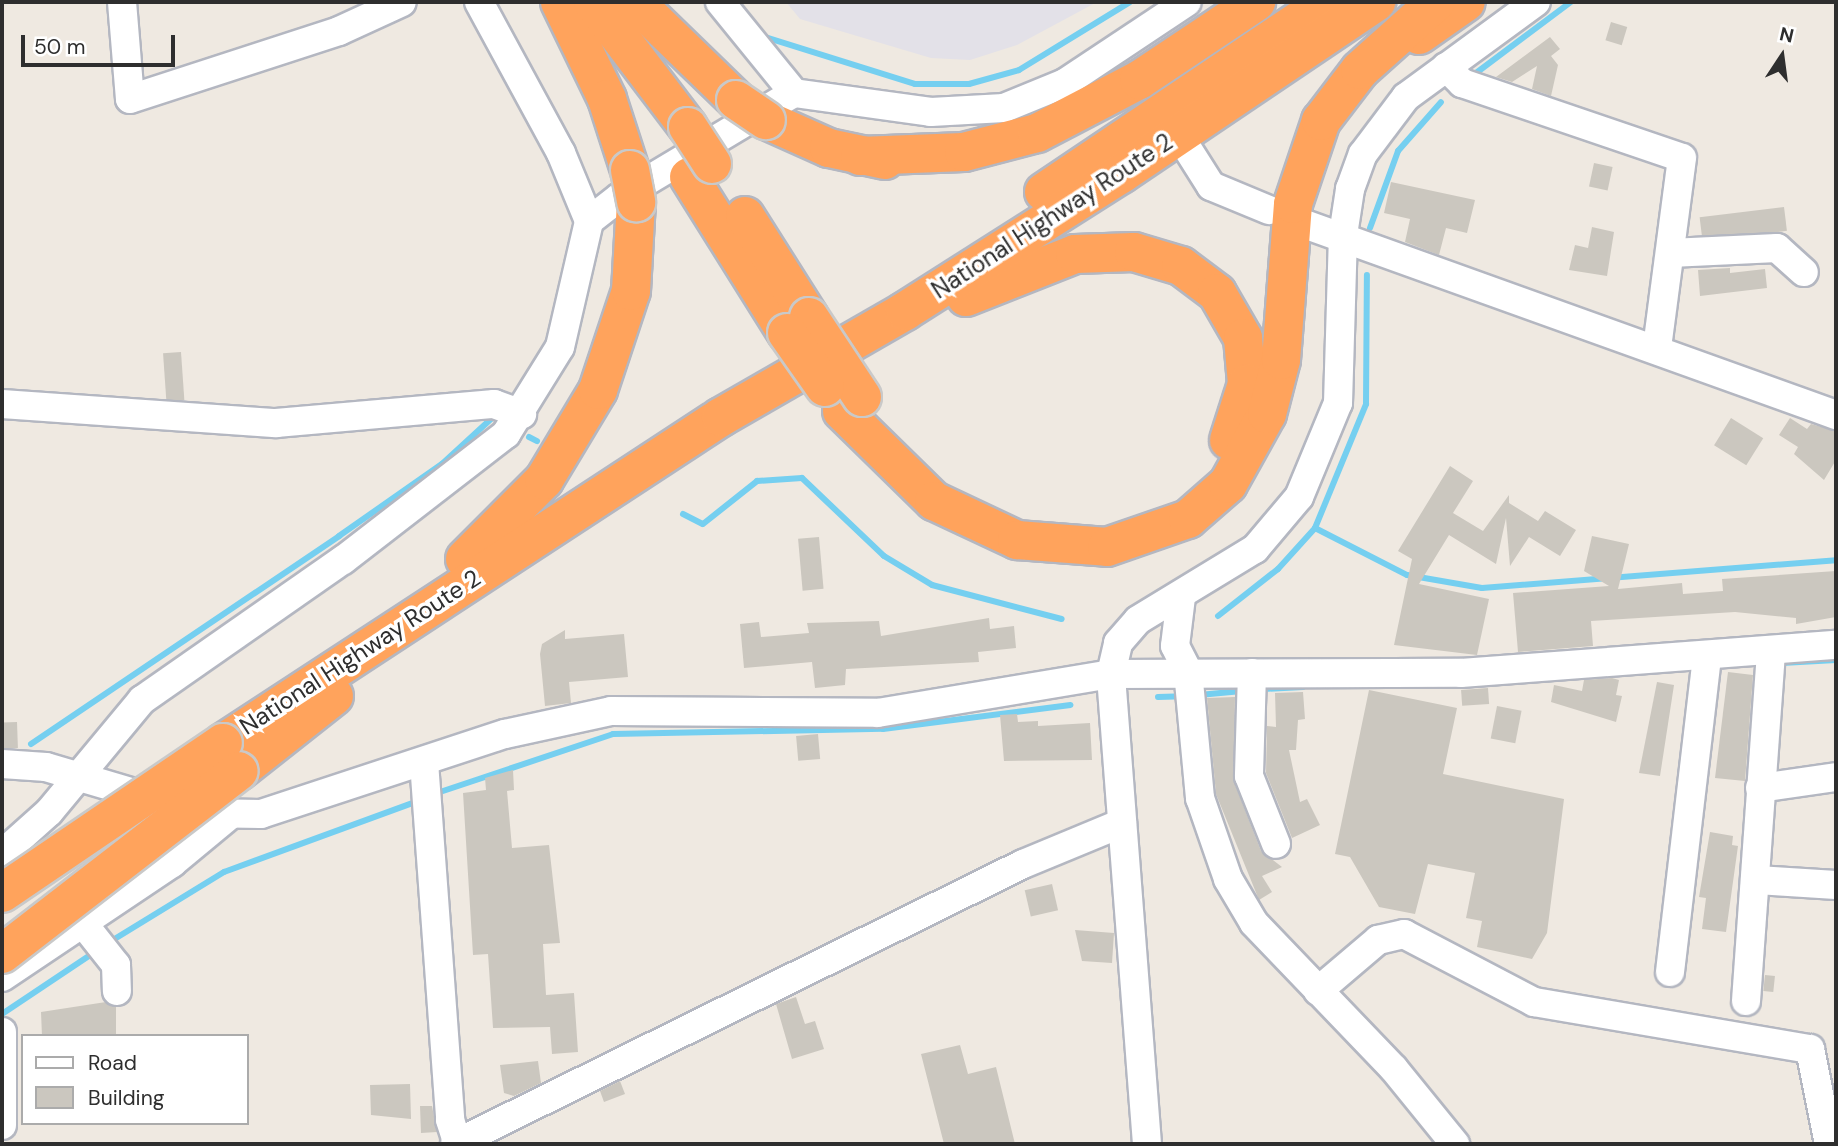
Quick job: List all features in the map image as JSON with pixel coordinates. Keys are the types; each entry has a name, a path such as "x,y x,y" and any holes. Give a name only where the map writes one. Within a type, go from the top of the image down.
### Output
{"highway":[{"path":"314,682 497,532 564,451 598,390 622,326 633,186 607,99 561,2"},
{"path":"593,2 798,325 852,404 934,501 1017,540 1107,547 1188,519 1228,484 1267,414 1280,360 1293,204 1321,121 1360,70 1436,2"},
{"path":"635,2 751,110 860,156 934,165 1009,158 1178,102"},
{"path":"860,156 964,152 1037,133 1139,80 1256,2"},
{"name":"National Highway Route 2","path":"2,893 231,757 314,682 721,417 1326,2"},
{"name":"National Highway Route 2","path":"721,417 855,340 1121,174 1376,2"},
{"path":"1321,121 1373,68 1466,2"},
{"path":"852,404 954,488 1026,519 1095,526 1155,511 1202,478 1234,430 1247,360 1233,315 1201,278 1159,257 1121,251 1044,262 906,329 855,340"},
{"path":"2,954 231,757 515,569 600,494"}],"street":[{"path":"122,2 130,99 339,31 401,2"},
{"path":"2,855 78,776 142,700 447,484 522,414 561,346 589,221 561,153 479,2"},
{"path":"719,2 794,93"},
{"path":"589,221 794,93 931,112 1004,108 1127,58 1187,2"},
{"path":"1147,1144 1111,674 1125,630 1255,550 1310,478 1341,383 1343,235 1350,189 1376,133 1406,97 1536,2"},
{"path":"1446,67 1462,83 1682,158 1657,349"},
{"path":"1187,149 1211,186 1269,210"},
{"path":"1307,225 1343,235 1836,415"},
{"path":"1670,253 1777,248 1804,272"},
{"path":"2,404 276,423 494,404 522,414"},
{"path":"1181,597 1175,646 1188,671 1195,762 1211,838 1254,923 1394,1069 1455,1144"},
{"path":"2,764 78,776 169,806 230,816 296,806 505,734 611,710 878,713 1111,674 1188,671 1461,673 1706,664 1771,660 1836,645"},
{"path":"1746,1001 1757,880 1760,788 1771,660"},
{"path":"1670,972 1706,664"},
{"path":"1252,673 1249,776 1276,844"},
{"path":"424,762 450,1120 457,1144 1023,864 1122,823"},
{"path":"1760,788 1836,777"},
{"path":"2,977 95,939 230,816"},
{"path":"1757,880 1836,884"},
{"path":"1318,992 1378,940 1404,934 1534,1002 1810,1049 1829,1144"},
{"path":"95,939 116,965 117,990"},
{"path":"2,1032 2,1125"}],"shaded area":[{"path":"786,2 1097,2 1017,45 970,60 931,58 800,19"}],"building":[{"path":"1611,22 1627,27 1622,45 1605,40"},
{"path":"1550,37 1560,49 1551,56 1558,65 1551,96 1532,89 1537,66 1512,82 1496,77"},
{"path":"1594,163 1613,167 1608,190 1589,186"},
{"path":"1391,182 1475,200 1467,233 1446,228 1439,255 1405,242 1410,219 1384,213"},
{"path":"1784,207 1787,231 1703,241 1700,217"},
{"path":"1592,227 1614,232 1607,276 1569,270 1575,245 1588,248"},
{"path":"1730,268 1730,273 1765,269 1767,288 1700,296 1698,270"},
{"path":"181,352 184,400 166,401 163,353"},
{"path":"1731,418 1763,438 1746,465 1714,445"},
{"path":"1790,418 1807,429 1811,424 1836,431 1836,460 1824,480 1794,454 1798,447 1779,435"},
{"path":"1450,466 1473,481 1453,513 1483,531 1509,495 1509,503 1538,521 1545,511 1576,530 1560,556 1529,537 1510,566 1506,518 1496,564 1449,535 1419,584 1489,599 1477,655 1394,645 1412,559 1398,551"},
{"path":"1592,536 1629,544 1618,589 1682,583 1683,594 1723,591 1722,579 1836,571 1836,617 1796,624 1796,618 1735,612 1591,621 1593,646 1518,652 1513,593 1609,586 1584,571"},
{"path":"819,537 824,589 803,591 798,539"},
{"path":"989,618 990,629 1014,626 1016,648 978,652 979,662 846,669 845,685 815,688 812,662 744,668 740,624 759,622 761,637 809,633 807,623 879,621 881,636"},
{"path":"565,630 565,639 624,634 628,677 569,682 571,703 545,706 540,654 542,644"},
{"path":"1728,672 1753,675 1745,781 1715,778"},
{"path":"1584,680 1619,680 1616,695 1622,696 1616,722 1551,702 1554,685 1582,691"},
{"path":"1657,682 1674,685 1660,776 1639,773"},
{"path":"1488,688 1489,704 1462,706 1461,690"},
{"path":"1369,690 1457,708 1443,774 1564,799 1547,933 1532,959 1477,947 1482,921 1466,918 1475,873 1428,864 1415,914 1379,907 1350,857 1335,854"},
{"path":"1303,692 1305,719 1298,720 1296,750 1289,750 1300,802 1307,799 1320,825 1292,838 1266,773 1267,726 1276,727 1275,693"},
{"path":"1235,697 1234,782 1261,851 1282,867 1262,876 1272,892 1259,900 1216,794 1207,698"},
{"path":"1497,706 1522,711 1515,743 1491,738"},
{"path":"1017,714 1018,722 1038,721 1038,726 1090,723 1092,760 1004,761 1000,715"},
{"path":"17,722 18,748 3,749 2,723"},
{"path":"818,734 820,759 798,761 796,736"},
{"path":"513,770 514,790 507,791 512,848 549,845 560,943 543,944 546,995 574,993 578,1052 552,1054 550,1027 493,1028 488,954 473,955 463,793 486,790 485,778"},
{"path":"1710,832 1733,836 1732,845 1738,846 1726,932 1702,929 1706,898 1699,897"},
{"path":"1052,884 1058,910 1031,917 1025,890"},
{"path":"1075,930 1114,933 1112,963 1082,961"},
{"path":"1765,975 1775,976 1773,992 1763,991"},
{"path":"796,997 805,1024 815,1021 824,1049 792,1059 776,1004"},
{"path":"106,1002 116,1007 116,1034 42,1034 41,1012"},
{"path":"960,1045 968,1074 996,1067 1015,1144 944,1144 921,1054"},
{"path":"538,1061 541,1083 514,1096 504,1093 500,1065"},
{"path":"620,1081 625,1094 604,1102 600,1091"},
{"path":"410,1084 411,1119 371,1115 370,1085"},
{"path":"420,1106 432,1106 437,1132 421,1133"}],"waterway":[{"path":"762,36 915,84 969,84 1019,70 1130,2"},
{"path":"1472,76 1571,2"},
{"path":"1370,228 1398,151 1441,102"},
{"path":"1315,528 1366,404 1367,275"},
{"path":"31,744 442,464 492,418"},
{"path":"529,437 537,441"},
{"path":"683,514 703,524 757,481 802,478 884,556 932,585 1062,619"},
{"path":"1218,616 1278,569 1315,528 1407,575 1482,588 1836,560"},
{"path":"1782,663 1836,660"},
{"path":"1264,689 1303,687"},
{"path":"1199,695 1242,691"},
{"path":"1158,697 1183,696"},
{"path":"434,794 613,734 883,729 1070,705"},
{"path":"108,943 224,872 418,801"},
{"path":"2,1014 96,951"}]}
